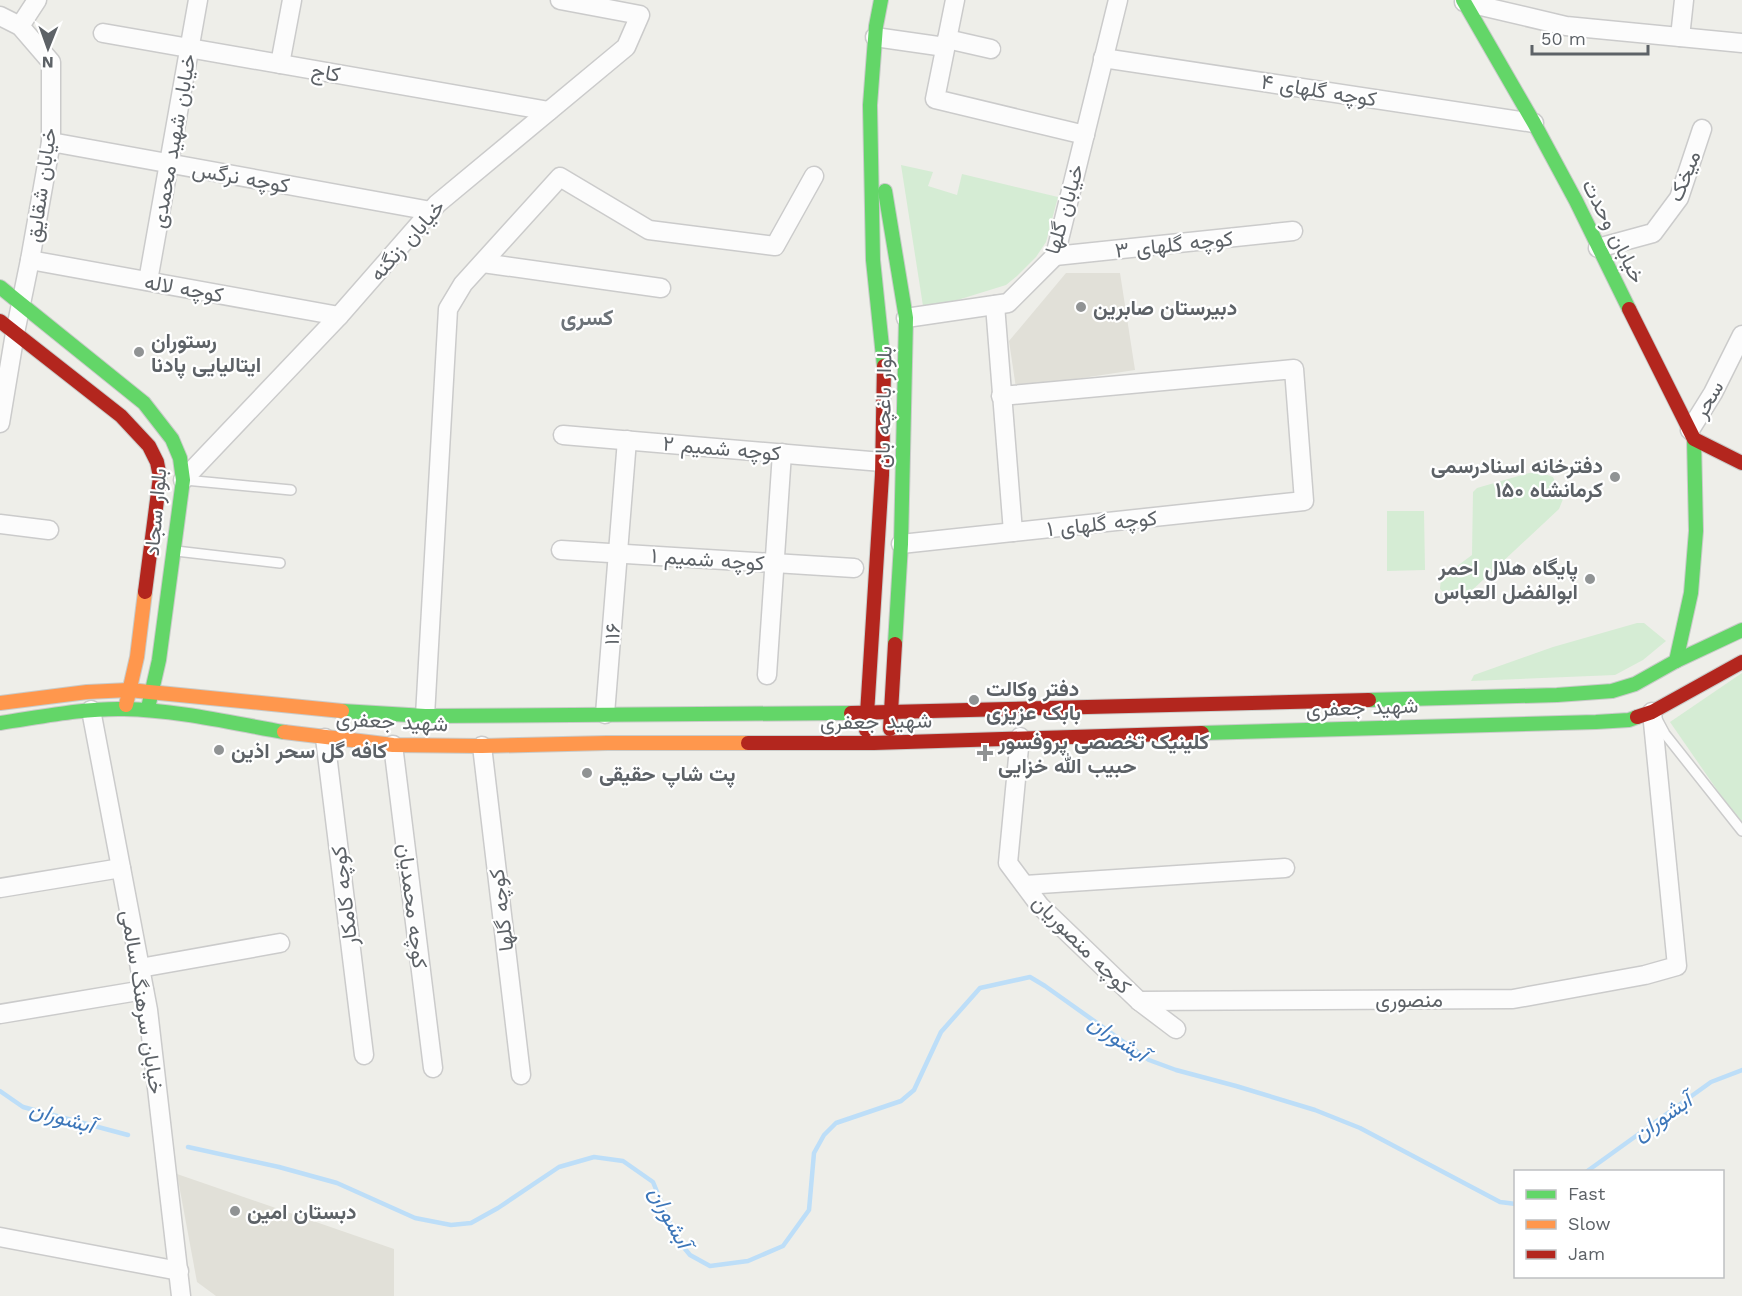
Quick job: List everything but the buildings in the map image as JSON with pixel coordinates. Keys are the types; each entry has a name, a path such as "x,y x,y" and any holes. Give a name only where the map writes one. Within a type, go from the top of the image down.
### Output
{"main road":[{"name":"بلوار باغچه بان","path":"865,743 882,462 884,360 873,260 870,105 875,37 881,0"},
{"name":"خیابان وحدت","path":"1464,1 1534,123 1692,435"},
{"name":"بلوار باغچه بان","path":"870,105 906,318 901,544 890,742"},
{"name":"بلوار سجاد","path":"0,287 144,403 172,439 180,458 183,480 159,660 147,711"},
{"name":"بلوار سجاد","path":"0,321 121,416 149,446 157,462 160,477 137,657 125,710"},
{"path":"1692,435 1742,463"},
{"path":"1676,661 1691,593 1695,551 1692,435"},
{"path":"160,477 183,480"},
{"name":"شهید جعفری","path":"0,723 129,690 323,710 425,716 890,713 1590,693 1612,691 1635,684 1676,661 1742,630"},
{"name":"شهید جعفری","path":"0,703 89,701 125,710 147,711 325,738 393,745 865,743 1629,720 1652,712 1742,662"},
{"path":"868,689 876,699 888,697 892,692"}],"street":[{"path":"20,26 37,0"},
{"name":"خیابان شهید محمدی","path":"148,281 198,0"},
{"path":"280,64 292,0"},
{"name":"خیابان زنگنه","path":"183,480 339,316 431,211 626,47 640,15 560,0"},
{"path":"955,0 935,99 1085,135"},
{"name":"خیابان گلها","path":"906,318 1008,303 1055,256 1118,0"},
{"path":"1680,37 1684,0"},
{"path":"1464,1 1566,26 1742,43"},
{"name":"خیابان شقایق","path":"0,16 20,26 51,62 51,142 3,392 0,423"},
{"name":"کاج","path":"103,33 549,111"},
{"path":"875,37 991,49"},
{"name":"کوچه گلهای ۴","path":"1103,58 1534,123"},
{"name":"میخک","path":"1598,248 1653,233 1679,198 1702,129"},
{"name":"کوچه نرگس","path":"51,142 431,211"},
{"path":"425,716 448,309 463,284 560,177 649,230 775,246 814,176"},
{"name":"کوچه گلهای ۳","path":"1055,256 1293,231"},
{"name":"کوچه لاله","path":"30,260 339,316"},
{"path":"483,263 661,288"},
{"path":"994,305 1013,532"},
{"name":"سحر","path":"1692,435 1742,335"},
{"name":"کوچه گلهای ۱","path":"901,544 1304,501 1294,369 1001,396"},
{"name":"کوچه شمیم ۲","path":"563,435 882,462"},
{"name":"۱۱۶","path":"605,714 627,440"},
{"path":"767,675 782,453"},
{"path":"0,524 49,530"},
{"name":"کوچه شمیم ۱","path":"561,550 854,568"},
{"name":"خیابان سرهنگ سالمی","path":"89,701 144,990 181,1296"},
{"name":"منصوری","path":"1138,1000 1514,999 1645,975 1677,966 1652,712"},
{"name":"کوچه منصوریان","path":"1020,737 1008,863 1040,906 1138,1000 1176,1029"},
{"name":"کوچه کامکار","path":"325,738 364,1055"},
{"name":"کوچه محمدیان","path":"393,745 433,1068"},
{"name":"کوچه گلها","path":"482,746 521,1075"},
{"path":"0,888 121,868"},
{"path":"1024,885 1285,868"},
{"path":"140,968 280,943"},
{"path":"0,1014 144,990"},
{"path":"0,1237 179,1271"}],"lane":[{"path":"183,480 291,490"},
{"path":"173,551 280,563"},
{"path":"1652,712 1665,734 1742,831"}],"shaded area":[{"name":"دبیرستان صابرین","path":"1066,273 1120,273 1135,370 1016,388 1009,341"},
{"name":"دبستان امین","path":"177,1174 394,1249 394,1296 216,1296 197,1282"}],"green space":[{"path":"901,165 933,172 928,186 957,195 962,174 1058,197 1046,242 1036,257 1006,285 951,302 923,306"},
{"path":"1529,473 1542,473 1553,477 1563,499 1559,509 1468,594 1453,596 1443,592 1440,589 1441,578 1472,555 1473,492 1477,488"},
{"path":"1387,511 1424,511 1425,570 1387,571"},
{"path":"1644,623 1666,641 1643,660 1615,675 1471,681 1474,675 1553,647"},
{"path":"1742,673 1742,826 1670,722"}],"waterway":[{"name":"آبشوران","path":"188,1147 279,1167 337,1183 415,1218 451,1225 471,1223 498,1208 559,1167 594,1157 623,1161 653,1182 676,1238 690,1255 710,1266 748,1261 783,1246 809,1210 814,1153 824,1135 836,1123 901,1101 914,1090 941,1032 980,988 1030,977 1149,1060 1315,1110 1360,1128 1500,1202 1514,1204"},
{"name":"آبشوران","path":"1589,1170 1711,1082 1742,1070"},
{"name":"آبشوران","path":"0,1091 23,1107 128,1135"}],"traffic: fast":[{"path":"881,0 876,26 870,105 873,260 884,366"},
{"path":"1463,0 1576,201 1629,309"},
{"path":"885,191 906,318 901,544 895,644"},
{"path":"0,287 144,403 172,439 180,458 183,480 159,660 148,708"},
{"path":"1676,661 1691,593 1696,531 1694,439"},
{"path":"1369,700 1557,695 1612,691 1635,684 1676,661 1742,630"},
{"path":"0,723 78,711 124,709 184,714 284,732"},
{"path":"342,711 425,716 851,713"},
{"path":"1202,733 1596,722 1629,720 1637,717"}],"traffic: slow":[{"path":"126,705 137,657 145,592"},
{"path":"0,703 87,692 129,690 342,711"},
{"path":"284,732 393,745 748,743"}],"traffic: jam":[{"path":"1629,309 1694,439 1742,463"},
{"path":"0,321 121,416 149,446 157,462 160,477 145,592"},
{"path":"866,730 882,475 884,366"},
{"path":"890,729 895,644"},
{"path":"1637,717 1652,712 1742,662"},
{"path":"851,713 1369,700"},
{"path":"748,743 874,743 1202,733"}],"place":[{"name":"دبیرستان صابرین","path":"1081,307"},
{"name":"رستوران ایتالیایی پادنا","path":"139,352"},
{"name":"دفترخانه اسنادرسمی ۱۵۰ کرمانشاه","path":"1615,477"},
{"name":"پایگاه هلال احمر ابوالفضل العباس","path":"1590,579"},
{"name":"دفتر وکالت بابک عزیزی","path":"974,700"},
{"name":"کافه گل سحر اذین","path":"219,750"},
{"name":"کلینیک تخصصی پروفسور حبیب الله خزایی","path":"985,753"},
{"name":"پت شاپ حقیقی","path":"587,773"},
{"name":"دبستان امین","path":"235,1211"}],"district":[{"name":"کسری","path":"587,317"}]}
